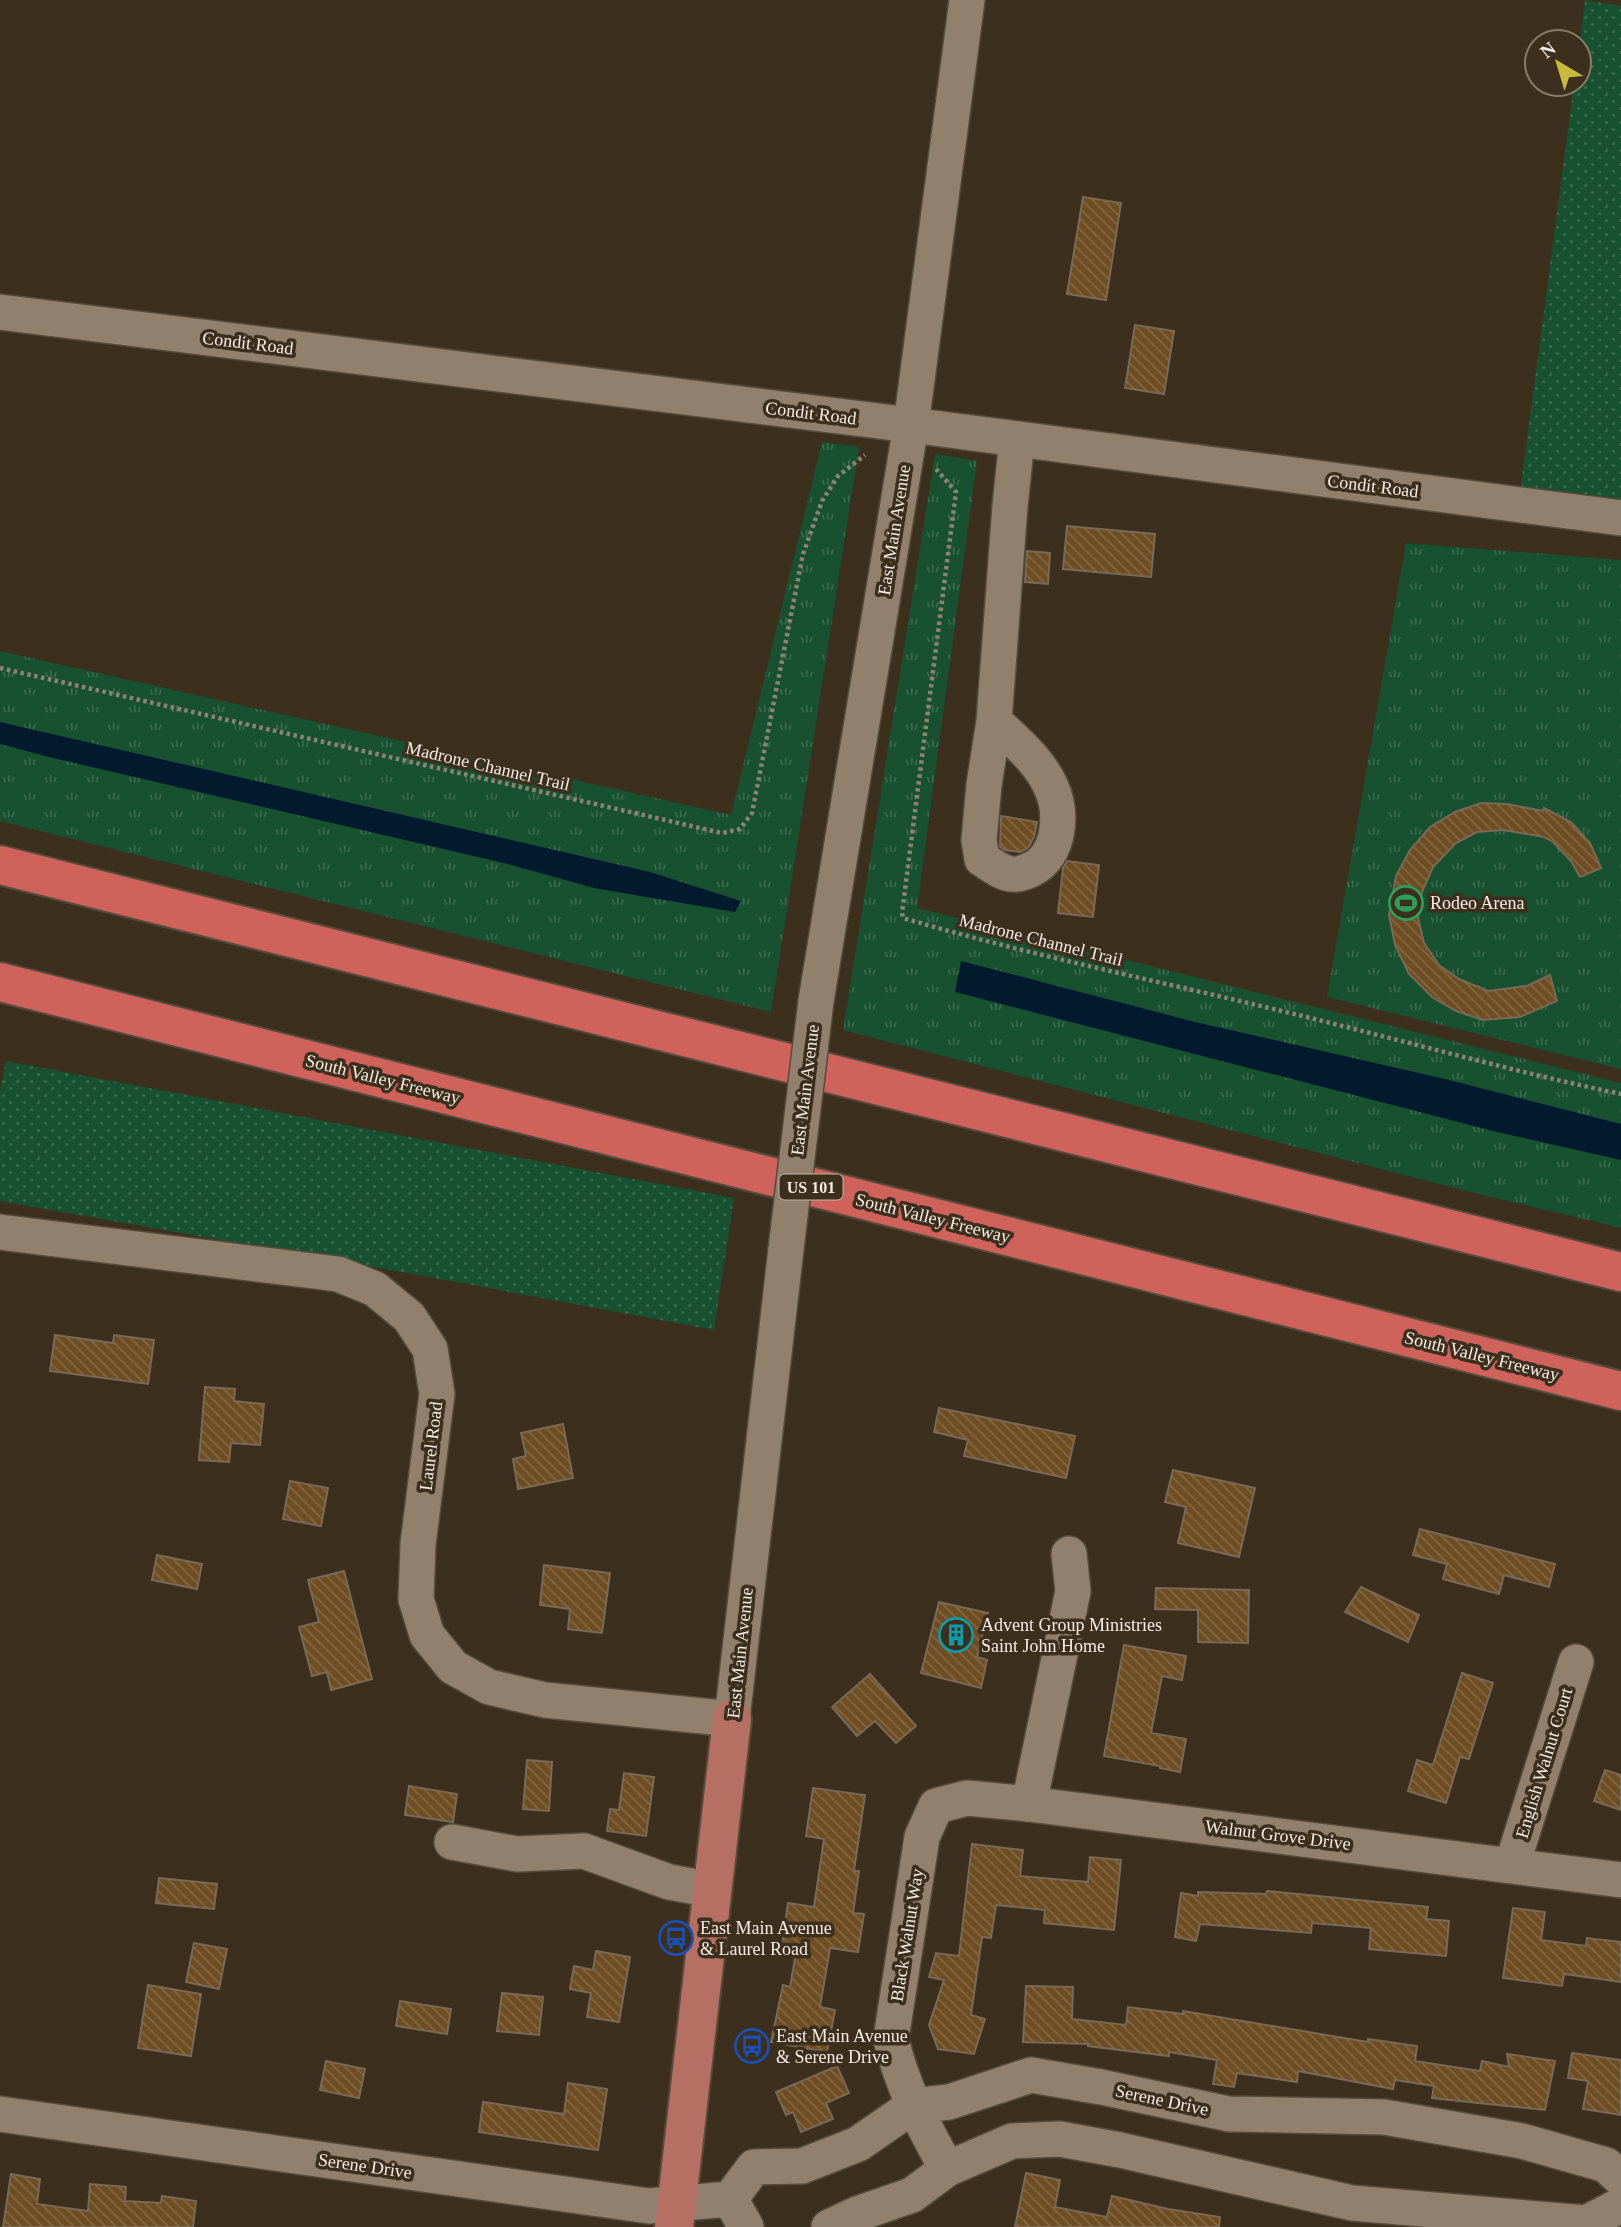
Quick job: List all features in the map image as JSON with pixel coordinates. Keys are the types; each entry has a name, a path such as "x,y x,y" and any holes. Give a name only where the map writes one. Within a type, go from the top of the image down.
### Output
{"highway":[{"path":"0,865 1621,1272"},
{"name":"South Valley Freeway","path":"0,982 1621,1391"}],"main road":[{"name":"East Main Avenue","path":"675,2215 732,1720"}],"street":[{"name":"East Main Avenue","path":"732,1720 817,1001 911,425 967,0"},
{"name":"Condit Road","path":"0,312 911,425 1621,518"},
{"path":"994,721 1017,439"},
{"name":"Laurel Road","path":"0,1232 338,1274 375,1289 409,1317 430,1349 438,1394 418,1544 416,1599 427,1635 453,1667 489,1687 545,1700 732,1720"},
{"path":"1029,1804 1073,1591 1069,1555"},
{"name":"English Walnut Court","path":"1512,1865 1576,1662"},
{"name":"Walnut Grove Drive","path":"936,1806 967,1798 1029,1804 1621,1880"},
{"name":"Black Walnut Way","path":"936,1806 922,1837 891,2039 897,2068 913,2106 947,2169"},
{"path":"452,1842 517,1854 584,1850 669,1882 713,1889"},
{"name":"Serene Drive","path":"0,2114 649,2206 675,2215 738,2213 754,2167 802,2166 858,2144 913,2106 949,2102 1031,2075 1229,2114 1384,2117 1508,2138 1606,2165 1621,2179"},
{"path":"829,2227 912,2195 947,2169 1012,2141 1060,2139 1352,2203 1586,2223 1621,2206"}],"path":[{"name":"Madrone Channel Trail","path":"0,668 722,833 740,829 752,813 803,554 822,501 838,476 865,456"},
{"name":"Madrone Channel Trail","path":"936,469 956,492 903,918 978,940 1267,1007 1457,1056 1621,1094"}],"green space":[{"path":"1585,0 1621,6 1621,514 1519,500 1572,98 1593,98 1593,28 1582,28"},
{"path":"822,442 859,447 771,1012 0,821 0,651 731,815"},
{"path":"935,454 977,461 917,908 1621,1083 1621,1228 1466,1191 843,1030"},
{"path":"1406,543 1621,560 1621,1069 1327,997"},
{"path":"6,1061 734,1198 714,1330 0,1201 0,1090"}],"water":[{"path":"0,722 650,872 741,901 735,912 594,888 508,864 49,757 0,744"},
{"path":"961,961 1195,1022 1445,1079 1621,1124 1621,1160 1497,1132 955,992"}],"building":[{"path":"1083,197 1121,203 1106,300 1067,294"},
{"path":"1135,325 1174,331 1164,394 1125,388"},
{"path":"1067,526 1155,534 1151,577 1063,569"},
{"path":"1027,551 1050,553 1048,584 1025,582"},
{"name":"Rodeo Arena","path":"1481,803 1507,804 1543,811 1544,808 1571,822 1590,843 1601,868 1580,877 1571,861 1553,842 1544,837 1503,830 1477,832 1456,843 1433,867 1422,892 1418,918 1424,943 1439,965 1459,979 1488,991 1527,986 1550,975 1557,1001 1520,1017 1483,1020 1456,1011 1432,997 1409,974 1395,945 1389,915 1396,876 1410,850 1430,827 1455,812"},
{"path":"1001,816 1037,822 1028,848 1020,852 1000,847"},
{"path":"1067,861 1099,865 1093,917 1058,913 1063,868"},
{"path":"55,1335 113,1343 114,1335 154,1340 148,1384 50,1371"},
{"path":"205,1387 235,1389 234,1401 264,1404 260,1445 231,1443 229,1462 199,1460"},
{"path":"939,1408 1075,1436 1066,1478 964,1456 968,1440 934,1432"},
{"path":"563,1424 573,1478 518,1489 513,1459 526,1456 521,1433"},
{"path":"1173,1470 1255,1488 1239,1557 1178,1543 1186,1507 1165,1502"},
{"path":"290,1481 328,1488 321,1526 283,1519"},
{"path":"1420,1529 1555,1564 1549,1587 1504,1575 1499,1594 1443,1579 1447,1564 1413,1555"},
{"path":"157,1555 202,1564 197,1589 152,1580"},
{"path":"544,1565 610,1573 602,1633 568,1629 570,1609 540,1605"},
{"path":"344,1571 372,1679 331,1690 327,1672 312,1676 299,1627 319,1622 308,1580"},
{"path":"1361,1587 1419,1615 1408,1642 1345,1612"},
{"path":"1156,1588 1249,1590 1248,1643 1198,1642 1198,1610 1155,1609"},
{"name":"Advent Group Ministries Saint John Home","path":"939,1602 988,1613 977,1657 987,1660 981,1688 921,1673"},
{"path":"1124,1645 1186,1656 1182,1680 1162,1676 1151,1733 1186,1739 1180,1772 1104,1756"},
{"path":"1462,1673 1493,1683 1469,1759 1460,1757 1446,1803 1408,1791 1417,1760 1433,1765"},
{"path":"870,1674 916,1726 896,1743 875,1721 857,1736 832,1707"},
{"path":"527,1760 552,1762 549,1811 523,1809"},
{"path":"1605,1770 1621,1775 1621,1810 1594,1801"},
{"path":"624,1773 654,1777 646,1836 607,1831 610,1809 619,1810"},
{"path":"409,1786 457,1794 453,1822 405,1815"},
{"path":"813,1788 865,1795 854,1871 859,1871 853,1913 864,1914 858,1952 830,1948 820,2007 835,2010 827,2052 771,2042 783,1985 790,1987 797,1947 782,1945 788,1903 814,1907 824,1839 806,1836"},
{"path":"972,1844 1023,1850 1020,1876 1088,1882 1090,1857 1121,1860 1114,1930 1044,1923 1045,1910 996,1905 991,1938 982,1937 971,2015 985,2019 974,2054 938,2049 929,2025 944,1980 929,1977 936,1953 959,1956"},
{"path":"159,1878 217,1884 214,1909 156,1903"},
{"path":"1267,1891 1428,1907 1426,1919 1449,1921 1446,1956 1369,1949 1371,1928 1312,1923 1311,1933 1200,1924 1196,1941 1175,1937 1181,1893 1198,1896 1198,1892 1266,1894"},
{"path":"1513,1908 1545,1912 1541,1940 1586,1946 1587,1938 1621,1942 1621,1982 1564,1974 1562,1986 1503,1978"},
{"path":"194,1943 227,1949 219,1989 186,1982"},
{"path":"596,1951 630,1957 619,2022 587,2017 591,1993 570,1989 574,1966 593,1970"},
{"path":"148,1985 201,1994 191,2056 138,2048"},
{"path":"1026,1986 1073,1987 1072,2019 1126,2025 1128,2007 1183,2014 1183,2011 1368,2042 1368,2039 1417,2046 1415,2061 1480,2071 1482,2061 1509,2067 1507,2054 1555,2061 1545,2110 1432,2098 1434,2086 1395,2080 1393,2089 1298,2071 1297,2082 1237,2073 1234,2087 1213,2084 1217,2060 1088,2044 1023,2042"},
{"path":"502,1993 543,1997 539,2035 497,2031"},
{"path":"400,2001 451,2009 447,2034 396,2026"},
{"path":"1572,2053 1621,2060 1621,2115 1583,2109 1588,2081 1568,2078"},
{"path":"326,2061 365,2069 359,2098 320,2090"},
{"path":"837,2066 849,2093 826,2103 833,2119 801,2132 793,2112 786,2115 776,2092"},
{"path":"568,2083 607,2089 598,2150 479,2132 483,2102 564,2114"},
{"path":"1026,2173 1060,2180 1055,2207 1107,2217 1112,2196 1220,2217 1219,2227 1015,2227"},
{"path":"11,2174 40,2179 37,2204 88,2211 90,2184 126,2187 125,2201 161,2203 162,2196 196,2201 193,2227 3,2227"}],"place":[{"name":"Rodeo Arena","path":"1406,903"},
{"name":"Advent Group Ministries Saint John Home","path":"956,1635"},
{"name":"East Main Avenue & Laurel Road","path":"676,1938"},
{"name":"East Main Avenue & Serene Drive","path":"752,2046"}]}
